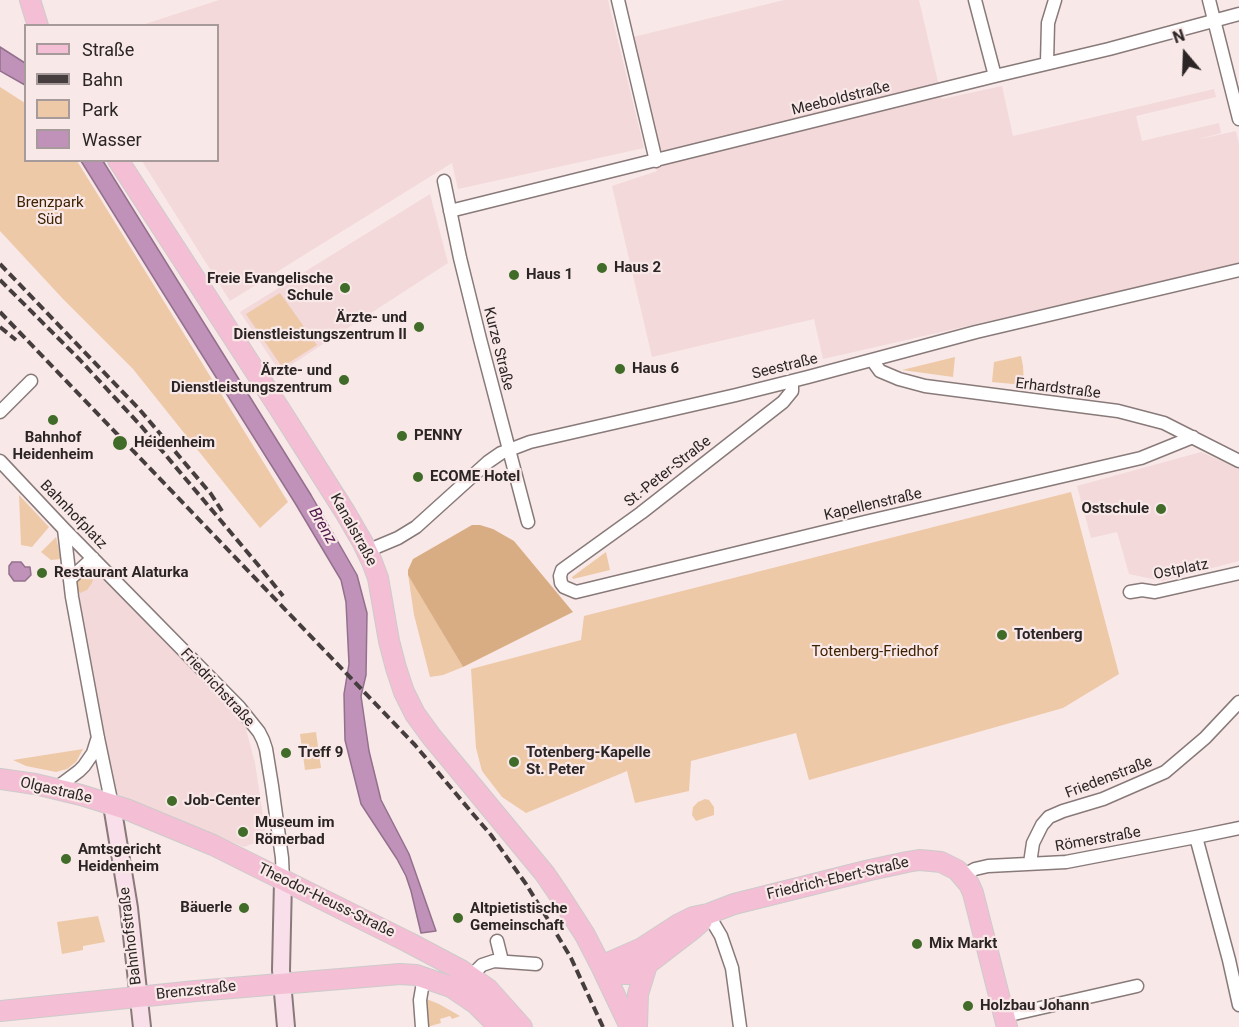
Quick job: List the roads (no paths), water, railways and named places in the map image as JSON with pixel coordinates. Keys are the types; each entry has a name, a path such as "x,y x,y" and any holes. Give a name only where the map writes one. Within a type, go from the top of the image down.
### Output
{"main road":[{"path":"30,0 37,24"},
{"name":"Kanalstraße","path":"119,162 345,512 367,552 380,588 396,668 415,714 458,770 545,874 577,922 602,966 630,1027"},
{"name":"Olgastraße","path":"0,779 81,795 112,805"},
{"name":"Theodor-Heuss-Straße","path":"112,805 213,845 449,963 488,989 522,1027"},
{"name":"Bahnhofstraße","path":"112,805 129,908 142,1027"},
{"name":"Friedrich-Ebert-Straße","path":"602,966 642,948 685,920 776,893 920,860 940,862 957,870 962,876"},
{"path":"962,876 969,884 976,900 1006,1022"},
{"name":"Friedrichstraße","path":"283,881 281,958 286,1027"},
{"name":"Friedrich-Ebert-Straße","path":"602,966 617,973 628,974 647,965 693,929 708,914"},
{"path":"637,1027 638,994 647,965"},
{"name":"Brenzstraße","path":"0,1011 392,974 424,977"},
{"path":"424,977 451,987 464,995 487,1013 499,1027"}],"street":[{"path":"618,0 656,160"},
{"path":"975,0 995,76"},
{"path":"1047,63 1048,23 1055,0"},
{"path":"1209,0 1239,119"},
{"name":"Meeboldstraße","path":"450,211 1109,49 1239,14"},
{"name":"Kurze Straße","path":"444,181 463,270 528,522"},
{"name":"Seestraße","path":"367,552 416,527 488,462 508,450 530,442 792,381 976,332 1239,270"},
{"name":"Erhardstraße","path":"872,360 880,371 925,386 1118,411 1164,423 1239,461"},
{"path":"0,412 31,381"},
{"name":"St.-Peter-Straße","path":"561,583 561,573 566,567 641,513 783,402 792,391 792,381"},
{"name":"Kapellenstraße","path":"561,583 568,590 576,592 1141,458 1194,437"},
{"name":"Bahnhofplatz","path":"0,461 124,591"},
{"name":"Bahnhofstraße","path":"64,529 70,579 112,805"},
{"path":"70,579 93,558"},
{"name":"Ostplatz","path":"1130,592 1142,590 1155,592 1239,573"},
{"name":"Friedrichstraße","path":"124,591 239,707 263,740 278,830 283,881"},
{"name":"Friedenstraße","path":"1030,863 1033,843 1049,817 1103,799 1166,772 1205,738 1239,702"},
{"path":"55,789 84,766 93,753 98,738"},
{"name":"Römerstraße","path":"962,876 975,869 988,866 1066,862 1239,828"},
{"path":"1196,837 1234,959 1239,1005"},
{"path":"708,914 721,936 732,968 740,1027"},
{"path":"497,940 502,961"},
{"path":"472,977 482,965 494,962 536,964"},
{"path":"422,1027 420,1000 424,977"},
{"path":"1006,1022 1137,986"}],"water":[{"path":"0,47 24,62 24,84 0,71"},
{"name":"Brenz","path":"82,162 104,162 311,495 357,575 367,613 366,675 361,696 369,751 381,800 409,854 436,931 421,933 406,876 361,804 345,740 344,694 349,664 346,602 341,580"},
{"path":"12,562 21,562 25,567 30,567 31,575 25,581 14,581 9,574 9,566"}],"railway":[{"path":"0,264 140,410 211,494 222,511"},
{"path":"0,280 80,360 142,427 283,596"},
{"path":"0,312 415,745 491,835 526,884 571,958 603,1027"},
{"path":"0,327 16,340"}],"place":[{"name":"Haus 2","path":"602,268"},
{"name":"Haus 1","path":"514,275"},
{"name":"Freie Evangelische Schule","path":"345,288"},
{"name":"Ärzte- und Dienstleistungszentrum II","path":"419,327"},
{"name":"Haus 6","path":"620,369"},
{"name":"Ärzte- und Dienstleistungszentrum","path":"344,380"},
{"name":"Bahnhof Heidenheim","path":"53,420"},
{"name":"PENNY","path":"402,436"},
{"name":"Heidenheim","path":"120,443"},
{"name":"ECOME Hotel","path":"418,477"},
{"name":"Ostschule","path":"1161,509"},
{"name":"Restaurant Alaturka","path":"42,573"},
{"name":"Totenberg","path":"1002,635"},
{"name":"Treff 9","path":"286,753"},
{"name":"Totenberg-Kapelle St. Peter","path":"514,762"},
{"name":"Job-Center","path":"172,801"},
{"name":"Museum im Römerbad","path":"243,832"},
{"name":"Amtsgericht Heidenheim","path":"66,859"},
{"name":"Bäuerle","path":"244,908"},
{"name":"Altpietistische Gemeinschaft","path":"458,918"},
{"name":"Mix Markt","path":"917,944"},
{"name":"Holzbau Johann","path":"968,1006"}],"park label":[{"name":"Brenzpark Süd","path":"50,212"},
{"name":"Totenberg-Friedhof","path":"875,652"}]}
